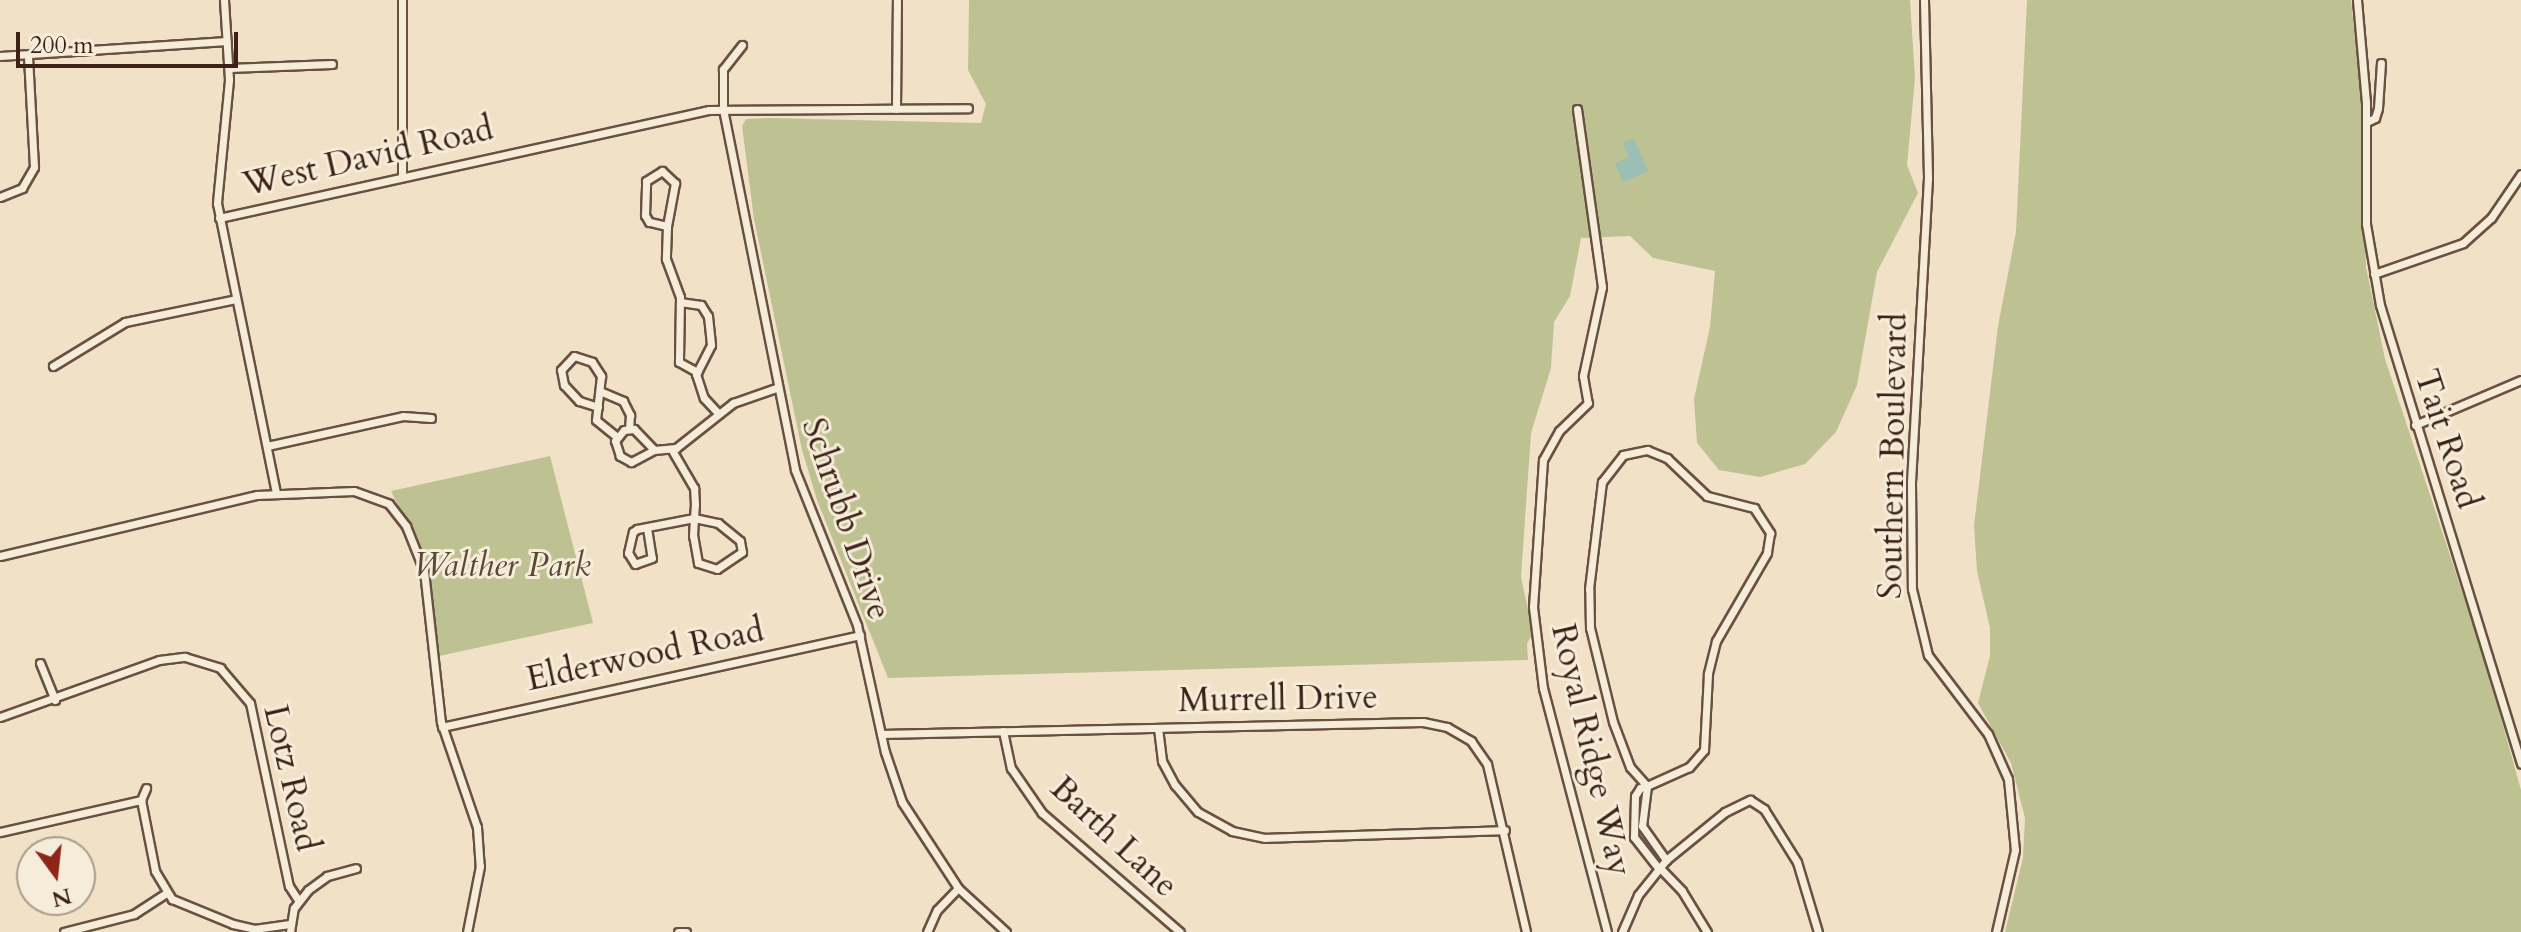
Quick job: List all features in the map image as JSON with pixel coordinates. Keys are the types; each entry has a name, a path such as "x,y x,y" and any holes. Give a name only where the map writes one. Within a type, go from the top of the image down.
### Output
{"street":[{"path":"219,218 229,68 224,0"},
{"path":"402,0 402,176"},
{"path":"896,109 897,0"},
{"name":"Southern Boulevard","path":"1924,0 1928,178 1911,483 1912,589 1928,655 1988,734 2008,779 2015,850 1996,932"},
{"name":"Tait Road","path":"2357,0 2367,122 2365,214 2374,274 2415,425 2483,630 2521,764"},
{"path":"0,56 227,41"},
{"name":"Schrubb Drive","path":"742,45 723,69 723,109 776,388 801,490 860,635 881,734 910,819 958,888 1006,932"},
{"path":"0,197 22,188 34,167 28,55"},
{"name":"Tait Road","path":"2367,122 2375,118 2378,108 2381,63"},
{"path":"229,68 332,64"},
{"name":"West David Road","path":"276,493 219,218 723,109 968,108"},
{"name":"Royal Ridge Way","path":"1577,109 1602,287 1583,376 1588,403 1559,431 1543,460 1533,607 1543,688 1607,932"},
{"path":"667,226 654,224 645,215 646,181 658,171 668,173 675,183 667,226 666,259 680,302 679,362 697,372"},
{"path":"2374,274 2463,243 2491,218 2521,174"},
{"path":"53,366 125,322 236,299"},
{"path":"680,302 701,305 708,316 711,345 697,372 702,393 718,413"},
{"path":"598,407 569,392 561,379 564,365 574,356 592,362 602,392 598,424 617,437"},
{"path":"2415,425 2521,380"},
{"path":"617,437 616,452 624,460 654,450 672,450 693,438 718,413 745,397 776,388"},
{"path":"602,392 623,401 630,415 629,429"},
{"path":"267,446 403,416 431,418"},
{"path":"617,437 629,429 639,431 654,450"},
{"path":"647,528 652,558 635,564 628,553 629,537 647,528 694,518 711,519 740,541 739,556 717,569 700,566 694,518 694,488 672,450"},
{"name":"Royal Ridge Way","path":"1647,786 1630,767 1613,722 1592,639 1589,589 1602,482 1623,455 1647,450 1667,458 1707,496 1754,508 1768,526 1770,541 1716,641 1708,674 1704,750 1689,767 1647,786 1637,804 1633,834 1650,860 1682,891 1707,932"},
{"path":"0,556 276,493 361,492 379,498 398,515 427,584 442,727 479,839 477,884 467,932"},
{"name":"Elderwood Road","path":"442,727 860,635"},
{"name":"Lotz Road","path":"0,717 167,658 208,661 232,676 254,717 289,886 298,900"},
{"path":"40,663 55,700"},
{"name":"Murrell Drive","path":"881,734 1437,724 1464,735 1483,755 1505,830 1526,932"},
{"path":"1158,728 1162,761 1175,785 1198,812 1232,831 1265,838 1505,830"},
{"name":"Barth Lane","path":"1003,731 1011,768 1042,813 1180,932"},
{"path":"146,788 141,800 151,858 166,893 186,908 254,929 290,928 298,900 320,879 356,868"},
{"path":"0,832 141,800"},
{"path":"1622,932 1638,895 1666,860 1745,801 1761,805 1789,847 1804,878 1818,932"},
{"name":"Royal Ridge Way","path":"1637,804 1646,833 1657,853 1666,860"},
{"path":"1633,834 1646,833"},
{"path":"1650,860 1657,853"},
{"path":"927,932 937,910 958,888"},
{"path":"64,932 134,914 166,893"},
{"path":"678,932 686,932"}],"green space":[{"path":"969,0 1910,0 1915,78 1907,165 1918,193 1877,272 1857,385 1836,432 1805,464 1760,477 1719,470 1697,443 1694,399 1710,327 1715,271 1653,258 1630,236 1581,238 1570,296 1554,322 1551,368 1531,433 1521,577 1533,632 1527,644 1528,660 888,678 817,500 802,450 754,219 742,126 746,119 768,118 981,123 986,104 968,70"},
{"path":"2027,0 2351,0 2362,101 2366,267 2385,359 2485,661 2521,790 2521,932 2005,932 2023,858 2025,818 2011,763 1978,703 1990,656 1990,628 1977,571 1974,526 1998,326 2016,232"},
{"name":"Walther Park","path":"550,456 593,623 439,656 428,569 391,491"}],"water":[{"path":"1634,138 1648,171 1623,182 1615,163 1629,157 1623,143"}]}
